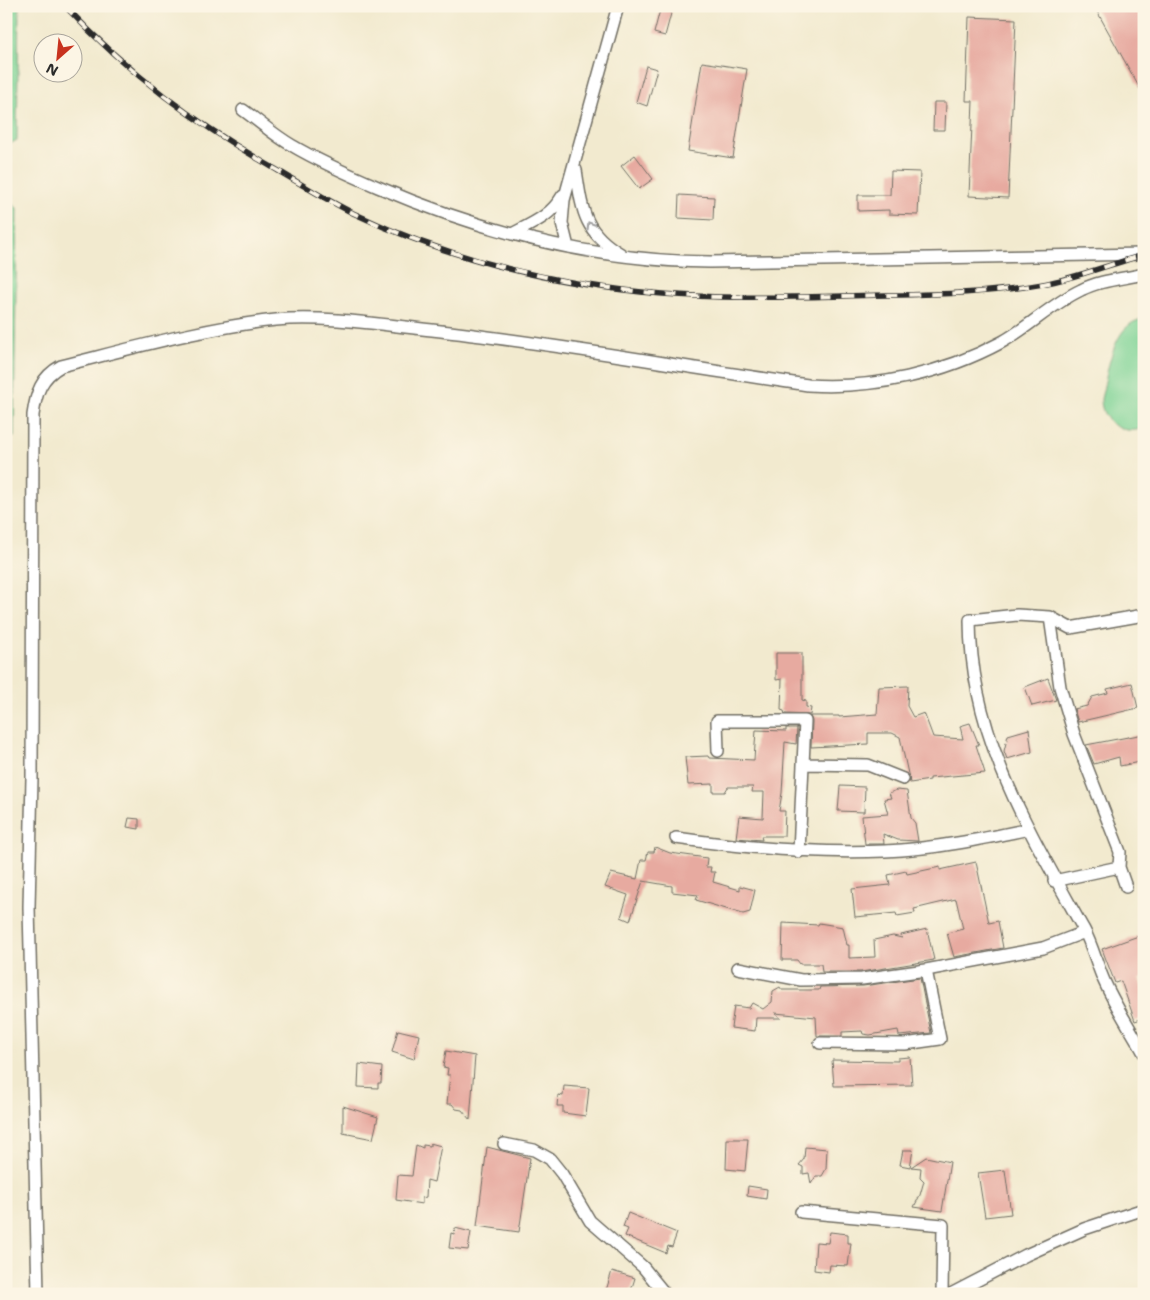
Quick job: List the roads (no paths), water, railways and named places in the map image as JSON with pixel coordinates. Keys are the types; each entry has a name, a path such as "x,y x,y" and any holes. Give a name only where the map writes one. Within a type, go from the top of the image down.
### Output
{"street":[{"path":"568,247 562,212 618,6"},
{"path":"243,110 292,146 359,178 439,211 512,234 568,247 626,257 710,262 1144,254"},
{"path":"512,234 550,212 562,196 575,166"},
{"path":"575,166 579,199 588,224 602,242 626,257"},
{"path":"38,1294 29,925 32,778 31,635 34,402 40,383 48,374 61,366 246,325 278,320 308,320 350,322 476,335 808,385 857,385 892,380 952,364 1004,341 1081,290 1144,274"},
{"path":"1144,616 1070,628 1050,617 1009,616 970,620 971,662 988,738 1009,789 1054,881 1085,932 1106,984 1144,1053"},
{"path":"1050,617 1060,687 1074,734 1120,852 1119,867 1126,887"},
{"path":"718,751 717,722 805,721 805,764 799,852"},
{"path":"805,764 868,765 903,779"},
{"path":"676,838 735,847 799,852 886,851 962,843 1029,829"},
{"path":"1054,881 1119,867"},
{"path":"738,968 801,980 862,979 926,970 1043,948 1085,932"},
{"path":"820,1043 905,1044 940,1039 926,970"},
{"path":"504,1144 534,1150 550,1159 567,1180 590,1221 643,1267 665,1294"},
{"path":"951,1294 1026,1255 1084,1229 1144,1209"},
{"path":"801,1212 943,1225 942,1294"}],"railway":[{"path":"65,6 89,31 139,76 191,116 324,198 353,213 427,244 544,277 623,290 708,297 944,294 993,291 1043,284 1144,255"}]}
